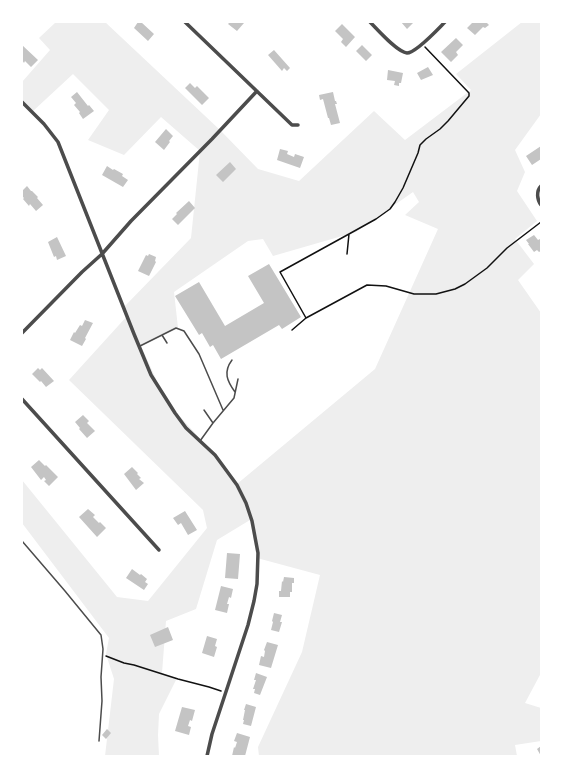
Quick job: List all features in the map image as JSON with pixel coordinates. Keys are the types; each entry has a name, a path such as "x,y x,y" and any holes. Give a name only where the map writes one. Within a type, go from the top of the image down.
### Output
{"street":[{"path":"185,22 292,125 298,125"},
{"path":"370,22 399,50 408,53 417,49 445,22"},
{"path":"22,332 102,254 131,221 257,91"},
{"path":"22,102 44,124 58,142 139,346 152,375 167,401 186,428 216,455 237,484 246,503 252,521 258,553 257,584 254,601 248,625 212,734 207,756"},
{"path":"541,186 539,188 538,198 541,205"},
{"path":"22,399 159,550"}],"lane":[{"path":"139,346 176,328 184,331 199,354 223,410"},
{"path":"162,335 166,343"},
{"path":"232,360 227,369 227,375 228,381 236,392"},
{"path":"200,441 234,398 238,379"},
{"path":"204,410 213,423"},
{"path":"22,541 101,635 102,701 99,741"}],"path":[{"path":"306,318 280,272 376,219 390,209 403,188 418,154 420,145 448,121 469,96 469,94 422,44"},
{"path":"292,330 306,318 367,285 386,286 414,294 436,294 455,289 470,281 487,268 507,248 541,222"},
{"path":"347,254 349,234"},
{"path":"102,654 124,663 226,692"}],"shaded area":[{"path":"56,22 105,22 220,130 258,169 299,181 374,111 405,140 471,90 456,74 522,22 541,22 541,114 515,150 525,172 517,191 537,221 515,239 534,264 518,280 541,313 541,673 525,703 541,708 541,741 515,745 517,756 259,756 258,747 302,652 320,575 257,558 250,520 217,540 196,609 166,621 162,673 177,678 159,714 159,756 105,756 114,679 106,654 109,638 22,523 22,480 117,597 148,601 207,528 203,510 69,380 128,315 124,307 191,238 200,151 161,117 124,155 88,140 109,110 73,74 32,112 22,102 22,82 50,50 39,38","holes":["413,192 419,202 405,215 438,229 375,369 237,484 204,443 166,401 141,346 178,328 174,292 248,241 263,239 273,256 356,232"]}],"building":[{"path":"138,22 141,22 154,34 148,41 134,28"},
{"path":"230,22 244,23 237,31 228,24"},
{"path":"401,22 414,22 407,29"},
{"path":"473,22 488,22 487,23 489,25 485,28 483,27 475,35 467,28"},
{"path":"342,24 355,37 346,47 341,42 343,39 335,31"},
{"path":"456,38 463,45 456,52 458,55 451,62 441,52"},
{"path":"22,45 38,60 31,67 22,60"},
{"path":"362,45 372,55 366,61 356,51"},
{"path":"274,50 290,68 287,71 284,68 282,71 268,55"},
{"path":"428,67 433,75 421,80 417,73"},
{"path":"388,70 403,73 399,86 394,85 395,81 387,80"},
{"path":"190,83 195,88 197,86 209,98 202,105 185,88"},
{"path":"77,92 94,111 83,119 79,113 80,112 74,105 76,103 71,97"},
{"path":"333,92 337,104 335,104 340,123 331,125 323,99 320,100 319,95"},
{"path":"166,129 173,136 164,150 155,142"},
{"path":"541,146 541,159 532,165 526,156"},
{"path":"280,149 288,151 287,154 294,157 295,154 304,157 300,168 277,160"},
{"path":"230,162 236,169 223,182 216,175"},
{"path":"107,166 123,174 122,176 128,180 123,187 102,175"},
{"path":"27,186 38,197 37,198 43,205 36,211 23,199 22,191"},
{"path":"189,201 195,208 178,225 172,219 177,214 176,213"},
{"path":"534,235 541,241 541,251 539,252 537,250 534,252 526,240"},
{"path":"57,237 66,256 57,260 56,256 54,257 48,242"},
{"path":"149,254 156,257 156,262 149,276 138,271 146,255 148,256"},
{"path":"269,264 301,317 282,329 279,325 221,359 213,345 210,347 202,333 199,335 175,296 199,282 225,326 264,303 248,276"},
{"path":"85,320 93,323 82,346 70,340 74,332 75,333 80,325 82,326"},
{"path":"38,368 40,370 42,368 54,381 46,387 32,374"},
{"path":"83,415 89,421 87,423 95,431 87,438 75,422"},
{"path":"39,460 58,477 49,486 44,481 46,480 44,477 41,480 31,467"},
{"path":"132,467 141,478 139,479 144,483 136,490 124,474"},
{"path":"88,509 95,515 93,517 106,528 97,537 79,517"},
{"path":"185,511 197,530 188,535 181,523 178,525 173,518"},
{"path":"227,553 240,554 238,579 225,578"},
{"path":"132,569 147,579 145,582 148,584 144,590 126,578"},
{"path":"284,577 294,578 290,597 279,597 279,591 281,591"},
{"path":"221,586 233,589 231,598 229,597 227,604 229,604 227,613 215,610"},
{"path":"274,613 282,615 280,622 282,622 279,632 271,630"},
{"path":"168,627 173,640 155,647 150,635"},
{"path":"207,636 217,639 215,646 217,647 214,657 202,653"},
{"path":"267,642 278,645 271,668 259,665 261,656 264,657 264,650"},
{"path":"256,673 267,677 260,695 254,693 255,689 253,689 256,680 254,680"},
{"path":"246,704 256,707 251,726 243,724"},
{"path":"182,707 195,710 192,721 190,720 188,726 191,727 189,735 175,731"},
{"path":"107,729 111,733 106,739 102,735"},
{"path":"237,733 250,737 245,756 232,756 237,742 234,741"},
{"path":"541,746 541,756 537,749"}]}
